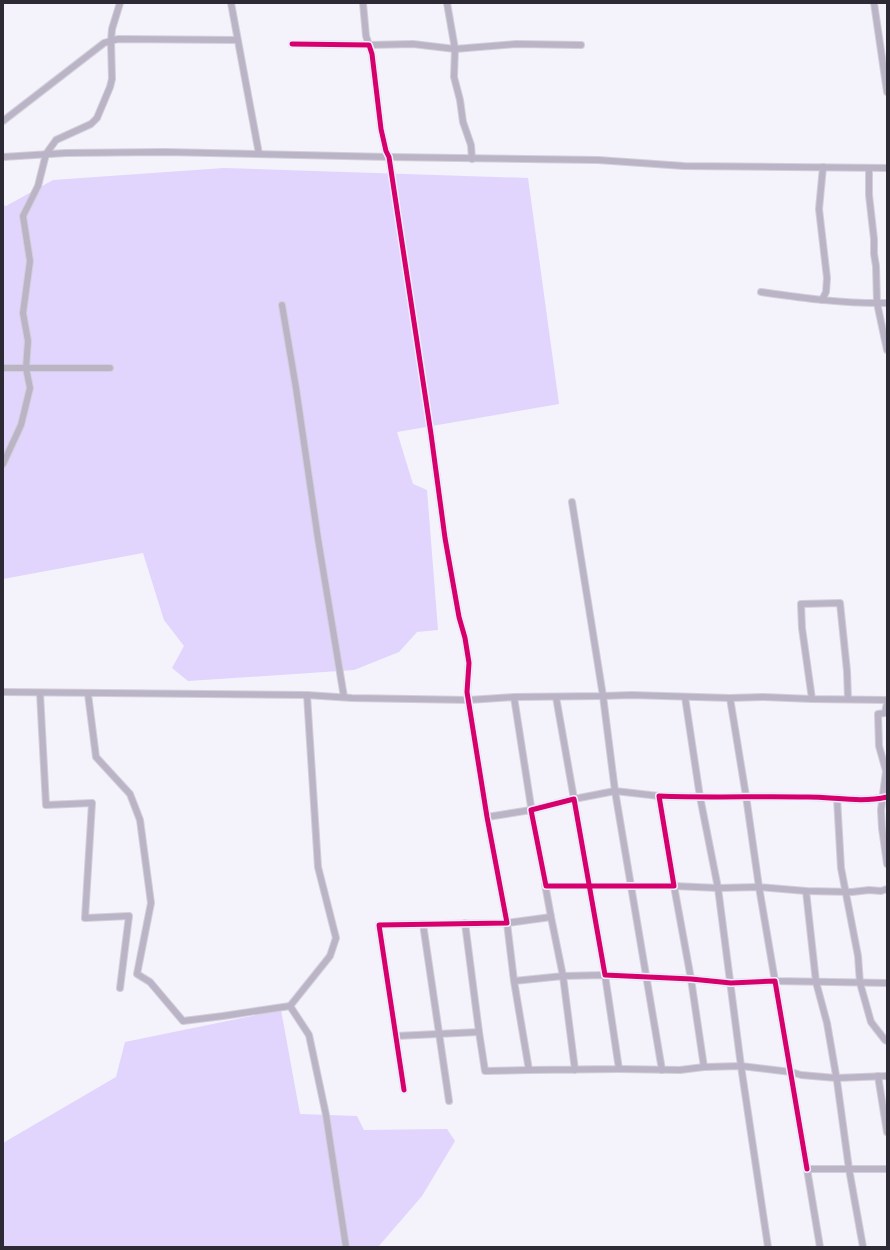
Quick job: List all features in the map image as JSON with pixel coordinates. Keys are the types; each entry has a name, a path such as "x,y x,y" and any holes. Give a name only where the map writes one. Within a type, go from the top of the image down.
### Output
{"street":[{"path":"3,464 21,425 30,388 26,368 28,340 23,313 30,262 23,216 38,186 46,154 56,140 91,124 97,118 112,79 112,29 120,3"},
{"path":"231,3 259,154"},
{"path":"363,3 366,36 372,54 381,129 386,151 389,157 431,434 445,538 469,663 467,692 487,816 507,923 514,981 529,1070"},
{"path":"447,3 456,49 454,77 464,122 471,145 472,159"},
{"path":"874,3 880,53 887,92"},
{"path":"3,121 104,43 118,39 133,38 237,40"},
{"path":"292,44 413,44 456,49 516,44 581,45"},
{"path":"880,53 887,53"},
{"path":"3,157 46,154 165,152 472,159 598,160 684,166 887,168"},
{"path":"822,300 826,292 827,278 823,241 820,229 819,209 823,167"},
{"path":"869,168 869,195 874,239 877,303 887,350"},
{"path":"761,292 862,304 887,303"},
{"path":"282,305 344,697"},
{"path":"3,368 110,368"},
{"path":"572,502 615,791 662,1070"},
{"path":"812,699 802,628 801,604 840,603 847,671 848,700"},
{"path":"3,692 307,695 469,700 514,697 631,695 887,701 886,713 878,714 879,746 886,771 885,797 881,810 887,864"},
{"path":"40,693 46,805 92,803 86,918 129,916 120,988"},
{"path":"88,694 96,757 130,794 140,820 151,903 137,974 150,982 183,1021 290,1006 330,956 336,938 318,866 307,695"},
{"path":"685,696 700,797 718,888 741,1066 768,1247"},
{"path":"514,697 531,810 562,976 575,1070"},
{"path":"556,697 605,975 619,1069"},
{"path":"730,698 759,888 808,1169 820,1247"},
{"path":"487,816 531,810 574,799 615,791 659,796 700,797 746,796 837,798 855,800 885,797"},
{"path":"659,796 691,979 704,1067"},
{"path":"837,798 841,868 858,956 860,983 871,1022 887,1041"},
{"path":"531,810 546,886 674,886 846,892 869,890 881,891 887,889"},
{"path":"806,891 816,982 827,1023 849,1169 863,1247"},
{"path":"404,1090 379,925 507,923 551,917"},
{"path":"465,923 485,1071 619,1069 680,1070 704,1067 741,1066 791,1072 801,1076 836,1078 887,1076"},
{"path":"424,924 438,1034 449,1101"},
{"path":"514,981 562,976 605,975 691,979 731,983 775,981 887,983"},
{"path":"290,1006 309,1035 326,1114 346,1247"},
{"path":"396,1036 479,1032"},
{"path":"878,1076 887,1132"},
{"path":"808,1169 887,1169"}],"shaded area":[{"path":"224,168 528,178 559,404 397,432 413,484 427,490 438,630 417,632 399,652 354,670 188,681 172,668 184,646 164,620 143,553 3,579 3,205 6,206 53,180"},
{"path":"281,1010 300,1114 357,1116 364,1130 447,1129 455,1141 422,1196 378,1247 3,1247 3,1143 116,1077 125,1042"}],"cycle path":[{"path":"292,44 369,45 372,54 381,129 386,151 389,157 431,434 445,538 469,663 467,692 487,817 507,923 379,925 404,1090"},
{"path":"807,1169 775,981 731,983 691,979 605,975 574,799 531,810 546,886 674,886 659,796 808,797 857,800 887,797"}]}
